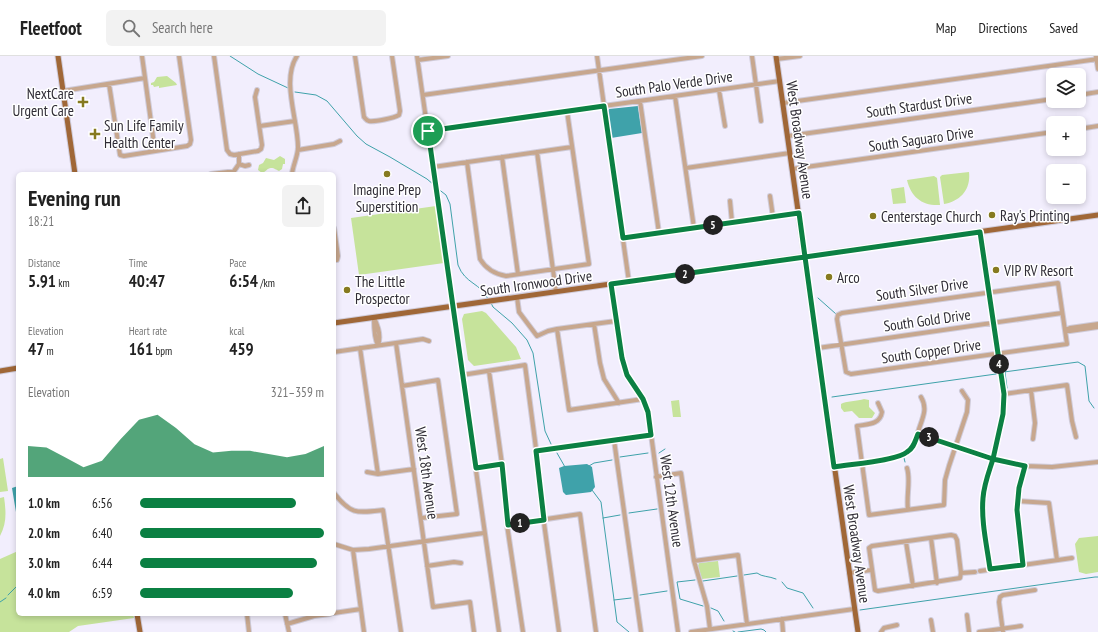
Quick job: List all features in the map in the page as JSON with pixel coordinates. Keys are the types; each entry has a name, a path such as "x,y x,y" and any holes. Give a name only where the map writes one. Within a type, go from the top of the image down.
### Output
{"main road":[{"path":"58,56 75,172"},
{"name":"West Broadway Avenue","path":"777,58 858,632"},
{"name":"South Ironwood Drive","path":"336,323 1098,215"},
{"path":"0,371 16,368"},
{"path":"137,616 140,632"}],"street":[{"path":"142,56 155,151"},
{"path":"109,84 120,154 124,156 187,146 190,144 190,140 178,56"},
{"path":"214,56 227,150 230,154 240,154 258,151 261,149 260,126 255,97 257,90"},
{"path":"292,172 298,150 290,86 291,68 297,56"},
{"path":"355,56 364,116 366,120 371,121 395,118 399,115 400,110 392,56"},
{"path":"448,56 418,58 499,632"},
{"path":"597,56 629,282"},
{"path":"423,95 702,56"},
{"path":"752,56 761,121"},
{"path":"777,58 800,56"},
{"path":"783,103 1097,58 1098,68"},
{"path":"63,91 145,78"},
{"name":"South Palo Verde Drive","path":"428,131 780,81"},
{"path":"719,90 724,126"},
{"path":"1086,94 1098,92"},
{"path":"675,96 694,228"},
{"name":"South Stardust Drive","path":"788,136 1046,99"},
{"path":"640,101 659,233"},
{"path":"466,162 480,259 488,269 497,274 506,276 589,264 567,111"},
{"path":"260,126 295,121"},
{"path":"1086,128 1098,126"},
{"name":"South Saguaro Drive","path":"792,169 1046,133"},
{"path":"298,150 334,144 340,141"},
{"path":"433,166 572,147"},
{"path":"537,152 556,292"},
{"path":"686,168 790,153"},
{"path":"233,172 239,164 240,154"},
{"path":"502,157 518,274"},
{"path":"239,164 245,166 249,165"},
{"path":"770,196 773,217"},
{"path":"730,201 732,222"},
{"path":"623,238 799,213"},
{"path":"980,232 1004,394 1003,414 983,499 984,522 990,569"},
{"path":"336,242 338,256 336,260"},
{"name":"South Silver Drive","path":"841,344 837,319 838,315 842,313 989,292 1058,283 1062,313"},
{"name":"West 12th Avenue","path":"611,284 622,358 627,375 643,399 648,412 678,632"},
{"path":"517,297 519,312 537,336 557,329 616,321"},
{"path":"1062,313 1065,330 1098,327"},
{"name":"South Gold Drive","path":"818,348 1062,313"},
{"path":"374,318 380,341 378,345"},
{"path":"594,324 604,379 619,403"},
{"path":"1090,327 1098,324"},
{"path":"557,329 569,410 643,399"},
{"name":"South Copper Drive","path":"841,344 845,370 847,373 851,374 1067,344 1065,330"},
{"path":"336,352 423,339 429,341"},
{"name":"West 18th Avenue","path":"396,343 433,607 470,602 474,632"},
{"path":"360,348 378,474"},
{"path":"462,375 524,365 559,632"},
{"path":"489,371 523,632"},
{"path":"402,386 438,380 457,514 421,518"},
{"path":"1004,394 1067,385 1072,421 1076,437"},
{"path":"1031,390 1035,423 1033,439"},
{"path":"878,404 882,412 878,420 874,423 857,426 869,515 944,505 945,480 967,412 968,400 962,391"},
{"path":"834,467 897,458 908,452 914,445 926,410 921,397"},
{"path":"918,434 993,459 1025,466 1063,466 1098,462"},
{"path":"536,451 651,435"},
{"path":"614,440 641,632"},
{"path":"476,468 502,464"},
{"path":"1023,565 1017,520 1017,501 1025,466"},
{"path":"907,468 909,475 907,497 908,510"},
{"path":"367,472 378,474 414,469"},
{"path":"656,477 682,473 694,561 707,606 710,629"},
{"path":"336,495 348,509 361,513 383,510 400,632"},
{"path":"1017,501 1049,504 1057,560"},
{"path":"508,525 580,514 596,632"},
{"path":"336,545 353,550 369,550 484,533"},
{"path":"961,576 955,536 951,535 872,546 869,548 874,590 878,591 937,582 961,576 977,571 1072,558"},
{"path":"931,538 937,582"},
{"path":"906,542 913,586"},
{"path":"353,550 364,632"},
{"path":"694,561 738,555 747,624"},
{"path":"428,566 454,562 461,563"},
{"path":"849,573 871,570"},
{"path":"1003,630 999,602 1000,597 1034,590"},
{"path":"691,632 854,609"},
{"path":"336,613 361,610"},
{"path":"967,615 969,632"},
{"path":"247,616 250,632"},
{"path":"285,616 289,632"},
{"path":"287,624 314,616"},
{"path":"782,619 783,632"},
{"path":"931,620 933,632"},
{"path":"881,632 884,628 897,625"},
{"path":"979,632 1003,630 1021,626"}],"green space":[{"path":"167,76 177,85 159,88 159,86 154,87 151,85 157,77"},
{"path":"280,156 285,159 285,164 283,164 282,169 279,171 271,168 265,172 258,170 259,165 263,163 266,158 274,160"},
{"path":"969,172 968,184 964,193 955,200 944,204 940,177 942,175"},
{"path":"934,176 937,178 940,205 928,204 914,196 907,180"},
{"path":"904,187 906,203 893,204 891,189"},
{"path":"436,206 444,263 359,275 351,218"},
{"path":"482,311 486,313 516,347 521,359 474,366 468,360 462,319 464,314"},
{"path":"864,399 869,400 869,407 875,413 872,418 859,418 852,411 844,412 841,408 841,404 843,403"},
{"path":"679,400 681,417 673,417 671,401"},
{"path":"3,458 8,491 0,492 0,459"},
{"path":"4,497 5,517 4,526 0,536 0,498"},
{"path":"1098,536 1098,572 1086,574 1079,572 1075,544 1079,538"},
{"path":"16,552 16,616 134,616 134,618 78,626 69,632 0,632 0,559"},
{"path":"718,561 720,577 702,579 698,566 699,563"}],"water":[{"path":"638,106 642,133 611,138 609,109"},
{"path":"587,464 592,467 595,487 591,492 566,495 563,492 559,468 564,466"},
{"path":"16,487 16,512 12,488"}],"waterway":[{"path":"230,56 258,74 288,88"},
{"path":"295,92 316,95 327,101 357,136 366,144 427,179 434,185"},
{"path":"437,188 446,195 450,204 458,265 465,276 481,290 488,299"},
{"path":"818,298 836,314"},
{"path":"491,303 493,307 512,323 527,340 533,353 545,431 551,444"},
{"path":"1004,372 1078,362 1085,366 1089,401 1094,408"},
{"path":"1005,372 1007,388"},
{"path":"832,397 996,374"},
{"path":"659,453 665,449"},
{"path":"557,453 565,467"},
{"path":"620,457 648,453"},
{"path":"904,458 905,462"},
{"path":"589,466 594,463 612,460"},
{"path":"592,490 601,502 617,622 629,632"},
{"path":"629,513 657,509"},
{"path":"603,518 620,515"},
{"path":"744,575 757,573 776,579"},
{"path":"703,581 737,576"},
{"path":"860,610 1098,577"},
{"path":"695,580 677,582 680,599 703,606"},
{"path":"782,582 787,588 803,593 813,608"},
{"path":"8,595 16,587"},
{"path":"640,595 667,591"},
{"path":"0,602 6,598"},
{"path":"614,600 631,598"},
{"path":"711,608 718,611 724,621"},
{"path":"738,632 761,629 766,632"}],"place":[{"name":"NextCare Urgent Care","path":"83,102"},
{"name":"Sun Life Family Health Center","path":"95,134"},
{"name":"Imagine Prep Superstition","path":"387,174"},
{"name":"Ray's Printing","path":"992,215"},
{"name":"Centerstage Church","path":"873,216"},
{"name":"VIP RV Resort","path":"996,270"},
{"name":"Arco","path":"829,277"},
{"name":"The Little Prospector","path":"347,290"}],"route":[{"path":"428,131 476,468 502,464 508,525 544,520 536,451 651,435 648,412 643,399 627,375 622,358 611,284 805,257 834,467 903,456 914,445 918,434 993,459 987,478 983,499 984,522 990,569 1023,565 1017,520 1017,501 1025,466 993,459 1003,414 1004,394 980,232 805,257 799,213 623,238 604,106 428,131"}]}
